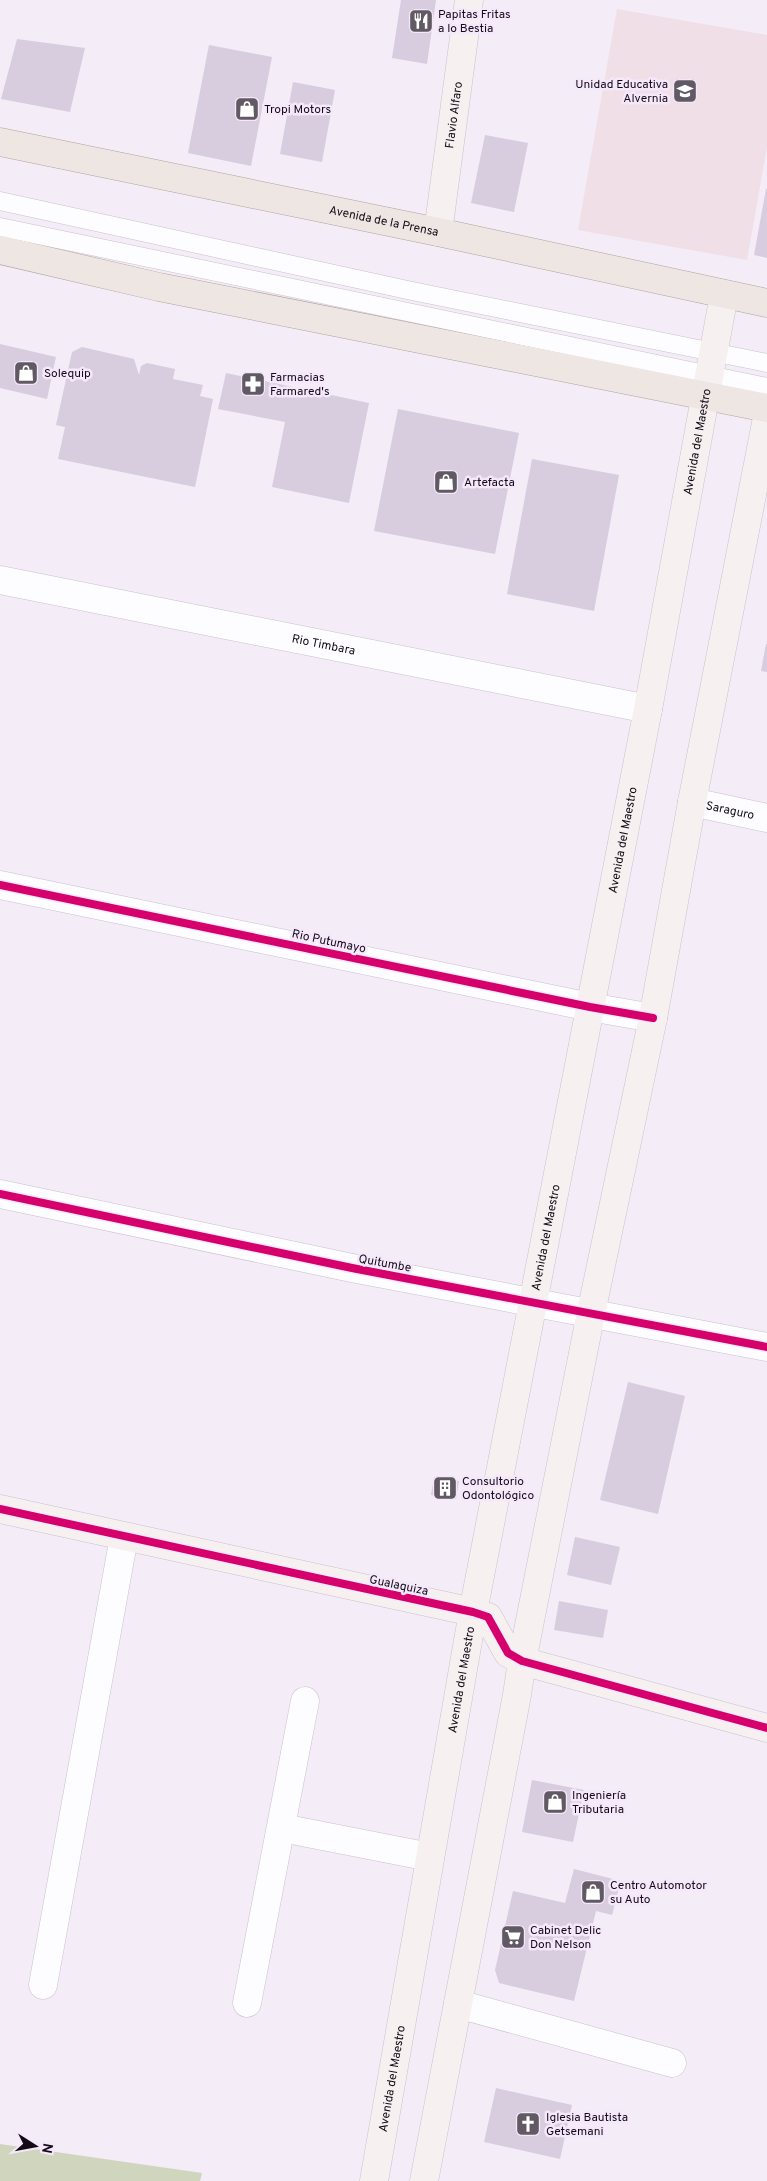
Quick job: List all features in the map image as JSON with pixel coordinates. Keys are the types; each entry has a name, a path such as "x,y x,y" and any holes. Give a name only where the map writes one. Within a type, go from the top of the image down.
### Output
{"main road":[{"name":"Flavio Alfaro","path":"438,232 469,0"},
{"name":"Avenida de la Prensa","path":"0,142 438,232 767,303"},
{"path":"0,250 159,287 710,374 767,408"},
{"name":"Avenida del Maestro","path":"374,2181 473,1612 648,709 724,295"},
{"path":"424,2181 522,1661 590,1313 653,1018 692,802 767,418"},
{"name":"Gualaquiza","path":"0,1509 473,1612 488,1617 508,1653 522,1661 767,1728"}],"street":[{"name":"Rio Timbara","path":"0,580 648,709"},
{"name":"Saraguro","path":"692,802 767,818"},
{"name":"Rio Putumayo","path":"0,885 653,1018"},
{"name":"Quitumbe","path":"0,1194 352,1268 767,1347"},
{"path":"43,1985 124,1537"},
{"path":"248,2003 305,1701"},
{"path":"282,1828 430,1857"},
{"path":"458,2004 672,2063"}],"lane":[{"path":"0,201 412,291 710,374 767,363"},
{"path":"0,227 767,387"}],"shaded area":[{"name":"Unidad Educativa Alvernia","path":"617,9 767,35 767,147 747,260 578,230"}],"green space":[{"path":"0,2144 202,2173 200,2181 0,2181"}],"building":[{"path":"401,0 436,0 427,64 392,58"},
{"path":"17,39 85,48 70,112 1,99"},
{"path":"209,45 272,57 251,166 188,153"},
{"path":"293,82 335,90 322,162 280,154"},
{"path":"485,135 528,143 514,212 471,203"},
{"path":"767,189 767,258 754,255"},
{"name":"Solequip","path":"0,344 56,357 47,399 0,388"},
{"path":"82,347 134,359 139,375 141,366 147,363 175,369 173,379 203,385 200,396 213,399 195,487 58,459 65,427 56,425 72,352"},
{"path":"226,373 369,403 349,503 272,487 285,422 218,409"},
{"name":"Artefacta","path":"398,409 519,433 495,554 374,531"},
{"path":"532,459 619,475 594,611 507,594"},
{"path":"767,644 767,672 761,671"},
{"path":"628,1382 685,1396 658,1514 600,1500"},
{"name":"Consultorio Odontológico","path":"434,1477 459,1481 456,1499 431,1495"},
{"path":"575,1537 620,1547 611,1585 567,1575"},
{"path":"559,1601 608,1610 603,1638 554,1630"},
{"name":"Ingeniería Tributaria","path":"532,1780 584,1790 573,1842 522,1832"},
{"path":"574,1869 621,1881 612,1915 596,1911 574,2001 499,1983 495,1970 513,1891 565,1903"},
{"name":"Iglesia Bautista Getsemani","path":"496,2088 572,2105 560,2159 484,2142"}],"cycle path":[{"path":"0,885 590,1007 653,1018"},
{"path":"0,1194 352,1268 767,1347"},
{"path":"0,1509 473,1612 488,1617 508,1653 522,1661 767,1728"}],"place":[{"name":"Papitas Fritas a lo Bestia","path":"421,21"},
{"name":"Unidad Educativa Alvernia","path":"685,91"},
{"name":"Tropi Motors","path":"247,109"},
{"name":"Solequip","path":"26,373"},
{"name":"Farmacias Farmared's","path":"253,384"},
{"name":"Artefacta","path":"446,482"},
{"name":"Consultorio Odontológico","path":"445,1488"},
{"name":"Ingeniería Tributaria","path":"555,1802"},
{"name":"Centro Automotor su Auto","path":"593,1892"},
{"name":"Cabinet Delic Don Nelson","path":"513,1937"},
{"name":"Iglesia Bautista Getsemani","path":"528,2124"}]}
